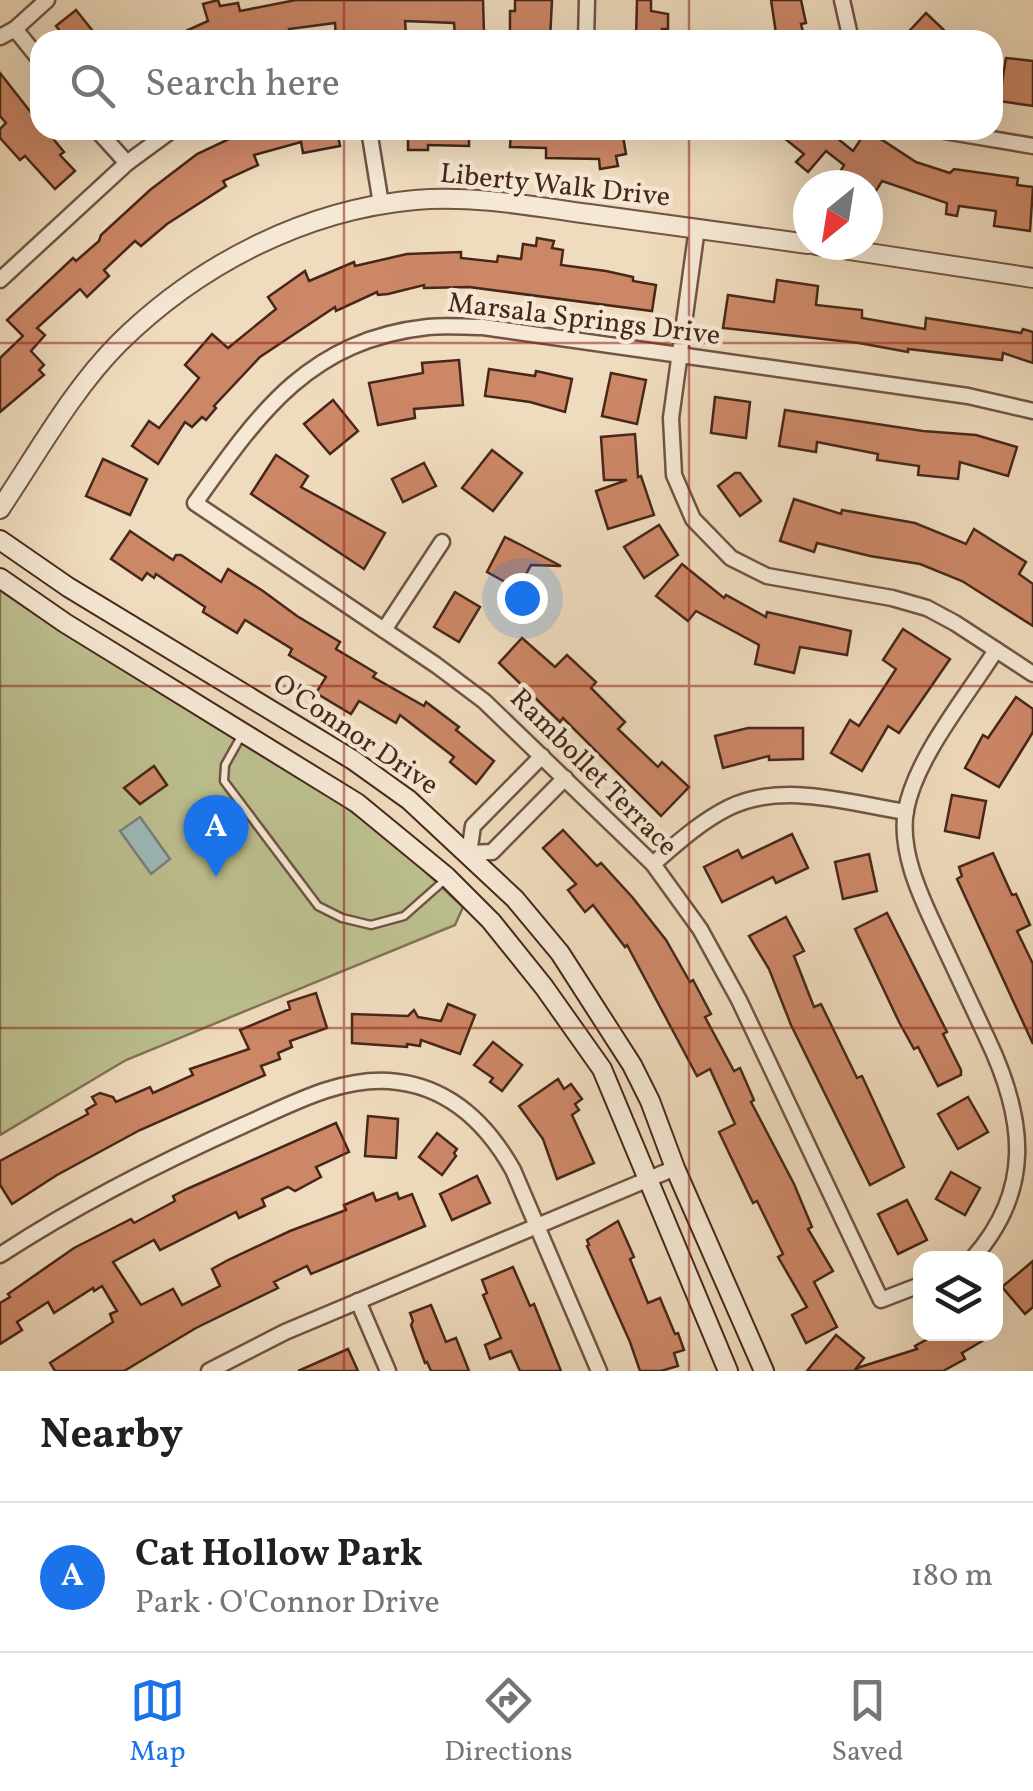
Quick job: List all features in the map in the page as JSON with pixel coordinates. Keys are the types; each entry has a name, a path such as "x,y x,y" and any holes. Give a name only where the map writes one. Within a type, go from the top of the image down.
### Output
{"main road":[{"name":"Liberty Walk Drive","path":"0,510 80,390 117,344 162,304 220,263 322,218 380,204 484,201 793,242"},
{"path":"883,255 1033,278"},
{"name":"O'Connor Drive","path":"0,540 68,587 353,760 409,800 516,899 599,1010 650,1101 675,1168 764,1371"},
{"name":"O'Connor Drive","path":"0,578 64,622 357,803 448,877 491,921 584,1040 612,1090 728,1371"}],"street":[{"path":"0,38 46,0"},
{"path":"586,30 587,0"},
{"path":"842,0 849,30"},
{"path":"15,29 30,48"},
{"path":"107,140 127,163"},
{"path":"0,280 127,163 158,140"},
{"path":"370,140 380,204"},
{"path":"997,140 1033,146"},
{"path":"698,228 671,418 674,475 693,519 731,558 766,576 927,608 1033,674"},
{"name":"Marsala Springs Drive","path":"194,503 250,426 285,389 330,357 378,337 430,326 483,327 968,396 1033,411"},
{"name":"Rambollet Terrace","path":"194,503 484,701 652,864 700,929 738,1000 881,1300 913,1288"},
{"path":"384,630 442,542"},
{"path":"980,1251 1001,1230 1012,1210 1023,1177 1026,1142 1014,1096 920,892 910,862 906,812 916,780 936,744 996,650"},
{"path":"448,877 469,853 474,826 542,756"},
{"path":"469,853 492,852 565,778"},
{"path":"652,864 724,809 753,798 798,794 906,812"},
{"path":"0,1254 165,1160 314,1094 365,1081 416,1086 440,1094 472,1114 514,1170 599,1371"},
{"path":"209,1371 285,1332 675,1168"},
{"path":"358,1301 388,1371"}],"lane":[{"path":"244,732 225,764 224,780 318,906 342,918 371,925 404,916 448,877"}],"green space":[{"path":"0,590 60,631 335,799 400,848 463,907 455,925 126,1060 0,1135"}],"water":[{"path":"140,817 170,859 151,874 120,831"}],"building":[{"path":"218,0 220,6 238,3 240,11 296,0 483,0 484,30 455,30 454,23 405,21 406,30 335,30 335,23 289,30 188,30 208,21 203,4"},
{"path":"515,0 552,0 550,30 510,30 510,11 515,11"},
{"path":"637,0 651,0 651,11 668,14 668,29 636,30"},
{"path":"771,0 801,0 806,23 801,24 802,30 776,30"},
{"path":"76,10 92,30 59,30 56,26"},
{"path":"926,13 944,30 910,30"},
{"path":"1006,58 1033,61 1033,106 1003,102"},
{"path":"0,73 30,111 30,140 54,140 64,152 60,155 75,171 55,189 25,156 20,160 0,138 0,129 6,123 0,116"},
{"path":"227,140 339,140 340,146 303,153 301,142 254,155 258,165 223,181 226,186 141,246 135,241 104,270 109,276 87,297 80,289 37,328 45,335 31,351 44,365 39,370 44,375 0,412 0,358 23,336 7,320 73,258 76,261 99,241 150,190 197,154"},
{"path":"408,140 469,140 469,146 428,145 428,150 408,150"},
{"path":"510,140 624,140 626,154 616,156 618,166 600,169 599,159 546,158 546,148 510,147"},
{"path":"787,140 839,140 853,151 860,140 882,140 916,162 950,173 954,169 1018,178 1017,185 1033,187 1030,231 994,226 996,211 959,206 957,216 946,214 947,203 883,181 883,170 841,170 844,165 826,151 810,170 796,162 804,154"},
{"path":"537,238 554,241 552,248 563,250 561,265 606,271 656,285 652,311 469,287 424,285 388,294 377,292 336,311 335,307 260,357 214,406 206,420 202,417 192,427 185,422 158,464 132,446 149,421 159,428 199,378 185,365 212,334 228,348 276,309 268,297 305,271 309,281 354,262 355,266 407,254 461,252 461,258 497,262 498,256 521,259 523,244 536,246"},
{"path":"777,280 818,286 816,305 862,310 862,318 925,329 926,318 1033,332 1033,363 1003,353 1002,360 908,352 723,328 728,295 774,302"},
{"path":"459,360 463,405 414,409 415,418 378,425 369,383 423,373 422,363"},
{"path":"489,369 535,376 536,371 572,379 565,412 485,396"},
{"path":"611,373 646,380 637,424 602,416"},
{"path":"715,397 750,402 746,438 711,433"},
{"path":"333,400 358,431 330,454 304,424"},
{"path":"785,410 976,435 1017,447 1008,476 960,462 958,479 918,475 919,466 877,460 878,454 817,442 816,452 779,446"},
{"path":"635,434 638,477 641,476 654,515 608,529 596,491 627,480 604,480 601,437"},
{"path":"492,450 522,473 493,511 462,488"},
{"path":"276,455 308,476 301,487 385,533 364,569 251,494"},
{"path":"103,459 147,479 130,515 86,496"},
{"path":"424,463 436,486 403,502 392,479"},
{"path":"740,473 761,501 740,516 718,486"},
{"path":"794,499 841,514 842,510 915,523 966,544 974,529 1026,562 1019,574 1033,584 1033,626 962,581 920,564 817,543 814,552 780,541"},
{"path":"659,525 678,555 644,578 624,547"},
{"path":"130,531 173,560 181,555 221,582 228,569 263,591 340,642 336,649 376,673 373,677 424,706 426,702 494,761 476,784 450,762 454,757 400,715 396,723 359,701 351,714 316,693 326,677 289,655 292,649 245,620 237,633 203,612 205,607 156,574 154,578 147,573 142,580 111,559"},
{"path":"505,537 561,566 531,565 518,589 487,572"},
{"path":"682,564 724,598 726,595 766,617 767,612 851,631 847,655 800,647 794,673 755,664 759,645 696,611 688,621 656,596"},
{"path":"455,592 480,607 459,642 434,627"},
{"path":"903,629 950,659 899,733 888,726 862,771 831,753 850,720 859,726 896,669 883,660"},
{"path":"522,638 555,667 567,655 596,682 591,688 625,722 618,729 658,767 662,762 689,787 661,816 563,718 560,722 499,663"},
{"path":"1016,697 1033,709 1033,732 999,787 965,768 983,735 988,738"},
{"path":"748,728 803,728 803,759 769,760 769,756 723,768 715,736"},
{"path":"154,766 167,785 140,804 124,788"},
{"path":"952,795 986,801 979,838 945,831"},
{"path":"563,830 597,866 601,863 666,940 711,1014 705,1017 734,1071 740,1068 754,1100 751,1102 794,1184 812,1227 808,1229 833,1271 814,1282 837,1327 806,1343 792,1315 807,1307 778,1257 783,1254 719,1132 735,1124 710,1069 697,1076 627,945 593,905 585,912 568,890 576,884 543,848"},
{"path":"792,834 808,868 776,883 773,877 722,902 704,867 738,850 742,858"},
{"path":"993,853 1030,925 1017,931 1033,964 1033,1044 957,879 962,876 959,867"},
{"path":"869,854 877,891 843,899 835,862"},
{"path":"887,913 947,1032 943,1034 961,1070 961,1075 938,1086 918,1047 914,1049 899,1022 855,929"},
{"path":"786,917 804,951 794,956 814,1007 821,1004 857,1078 862,1076 904,1167 870,1185 791,1025 769,969 749,936"},
{"path":"316,993 327,1028 290,1041 292,1047 278,1053 280,1059 261,1066 265,1075 140,1130 12,1204 0,1185 0,1161 88,1114 86,1110 96,1104 92,1097 100,1093 116,1102 150,1087 153,1093 193,1075 190,1069 249,1049 240,1030 290,1009 288,1002"},
{"path":"448,1004 475,1015 460,1054 421,1040 420,1046 407,1047 352,1043 352,1014 408,1016 414,1010 418,1017 441,1021"},
{"path":"493,1042 522,1065 502,1091 490,1082 493,1078 474,1065"},
{"path":"558,1079 564,1089 571,1084 582,1099 575,1104 579,1110 572,1115 594,1163 557,1179 543,1139 519,1106"},
{"path":"968,1097 988,1132 958,1149 938,1114"},
{"path":"368,1116 398,1119 396,1158 365,1156"},
{"path":"336,1123 349,1152 316,1167 321,1177 295,1191 288,1187 262,1199 265,1206 239,1218 236,1212 160,1250 154,1240 113,1262 141,1305 173,1289 182,1305 220,1286 212,1269 290,1231 346,1210 344,1205 373,1193 376,1201 397,1193 399,1199 412,1194 425,1226 311,1274 307,1266 274,1282 278,1288 196,1328 124,1371 55,1371 50,1363 113,1322 110,1314 117,1311 102,1286 54,1313 48,1302 17,1322 22,1330 0,1344 0,1303 74,1248 131,1219 134,1223 175,1201 173,1196 187,1189"},
{"path":"437,1133 457,1149 442,1175 419,1157"},
{"path":"951,1172 980,1188 965,1215 936,1199"},
{"path":"477,1176 490,1203 452,1220 440,1194"},
{"path":"907,1200 927,1240 898,1254 878,1214"},
{"path":"618,1221 648,1303 660,1298 675,1334 678,1333 684,1350 674,1353 678,1366 640,1371 587,1246 587,1240"},
{"path":"1033,1261 1033,1307 1025,1314 1003,1286"},
{"path":"513,1267 530,1306 534,1304 561,1371 520,1371 511,1351 490,1359 485,1345 501,1338 483,1295 487,1293 482,1280"},
{"path":"431,1305 446,1342 456,1338 469,1371 431,1371 425,1363 410,1313"},
{"path":"836,1335 864,1358 854,1371 807,1371"},
{"path":"924,1341 982,1341 962,1353 965,1359 943,1371 857,1371 917,1349 915,1346"},
{"path":"348,1349 358,1371 298,1371"}],"place":[{"name":"Cat Hollow Park","path":"216,877"}]}
